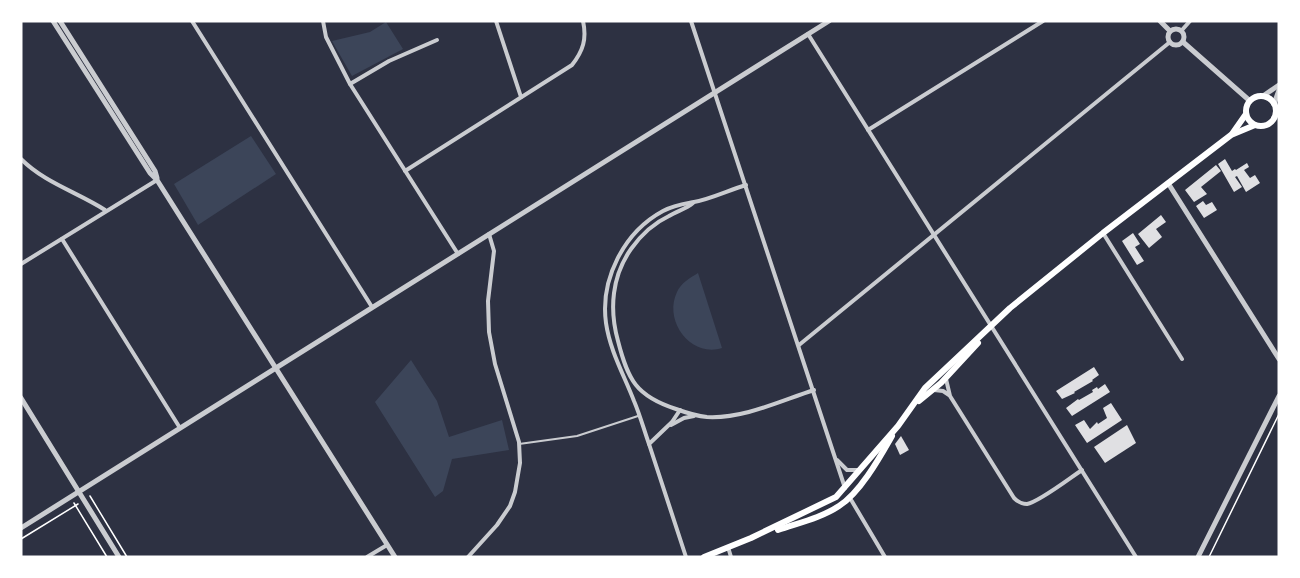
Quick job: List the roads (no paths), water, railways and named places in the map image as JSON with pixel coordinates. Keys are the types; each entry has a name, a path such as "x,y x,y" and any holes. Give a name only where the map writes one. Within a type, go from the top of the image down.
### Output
{"main road":[{"path":"1271,122 1276,105 1263,96 1250,101 1246,107 1246,114 1248,119 1255,124 1263,125 1279,120"},
{"path":"1231,135 1246,114"},
{"path":"704,557 828,503 845,489 898,426 926,388 1021,299 1231,135 1255,124"},
{"path":"911,409 948,376 986,333"},
{"path":"751,538 825,514 839,507 849,498 880,456 898,426"},
{"path":"845,489 849,498"}],"street":[{"path":"53,21 150,173 157,180 395,557"},
{"path":"60,21 155,171 157,180"},
{"path":"192,21 372,307"},
{"path":"323,21 326,37 350,84 458,254"},
{"path":"496,21 521,97"},
{"path":"405,171 564,70 577,59 585,43 586,32 583,21"},
{"path":"691,21 845,489"},
{"path":"21,528 829,21"},
{"path":"868,130 1043,21"},
{"path":"1160,21 1170,31"},
{"path":"1182,30 1190,21"},
{"path":"1175,28 1182,30 1185,35 1183,42 1178,45 1170,42 1168,38 1170,31 1175,28"},
{"path":"808,34 1136,557"},
{"path":"350,84 389,61 436,40"},
{"path":"799,345 1170,42"},
{"path":"1183,42 1250,101"},
{"path":"1263,96 1279,85"},
{"path":"1276,105 1279,90"},
{"path":"21,159 48,180 88,199 105,210"},
{"path":"21,264 105,210 157,180"},
{"path":"1168,183 1279,359"},
{"path":"634,401 635,385 614,328 613,307 616,280 625,259 640,238 654,225 693,203 746,185"},
{"path":"686,557 634,401 620,370 607,326 606,297 613,270 622,250 644,224 669,208 682,203 693,203"},
{"path":"1103,233 1182,358"},
{"path":"468,557 497,525 510,506 520,455 519,444 495,364 489,332 488,301 494,252 489,234"},
{"path":"62,239 180,428"},
{"path":"948,376 945,382 950,396 1014,498 1023,504 1034,501 1082,470"},
{"path":"635,385 654,401 696,416"},
{"path":"665,429 680,420 696,416 716,417 738,414 814,390"},
{"path":"930,392 940,390 950,396"},
{"path":"1198,557 1279,396"},
{"path":"21,398 23,405 119,557"},
{"path":"649,444 680,410"},
{"path":"835,457 848,471 863,467"},
{"path":"849,498 885,557"},
{"path":"367,557 387,545"},
{"path":"728,548 731,557"}],"lane":[{"path":"519,444 577,436 639,416"}]}
